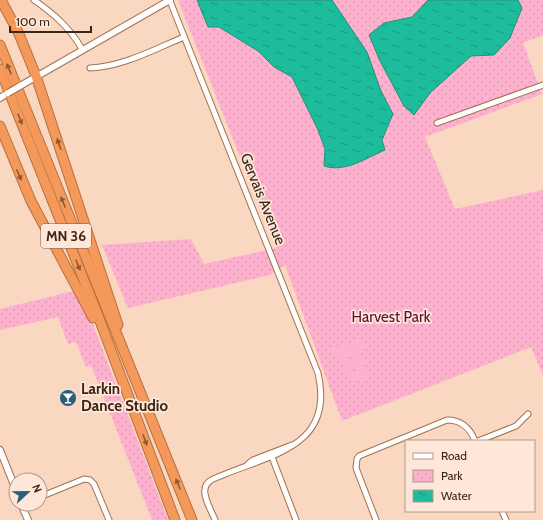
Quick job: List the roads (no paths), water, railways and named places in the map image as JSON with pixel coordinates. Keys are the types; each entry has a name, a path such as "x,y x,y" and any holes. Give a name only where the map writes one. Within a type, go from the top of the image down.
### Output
{"highway":[{"path":"1,0 19,34 36,76 116,318 130,368"},
{"name":"MN 36","path":"0,45 192,520"},
{"name":"MN 36","path":"0,70 131,403 175,520"},
{"path":"0,126 31,201 92,316 131,403"}],"street":[{"path":"34,0 61,20 76,38 82,49"},
{"path":"0,98 82,49 170,1"},
{"name":"Gervais Avenue","path":"170,1 318,373 322,392 319,410 311,428 303,438 293,445"},
{"path":"90,68 99,68 128,59 184,37"},
{"path":"437,123 543,85"},
{"path":"481,440 516,426 528,414"},
{"path":"376,520 356,468 357,459 364,453 447,420 453,420 464,425 471,432 475,440"},
{"path":"215,520 204,492 206,484 212,479 284,452 293,445"},
{"path":"247,465 253,460 293,445"},
{"path":"0,450 9,472"},
{"path":"272,457 296,520"},
{"path":"48,494 84,479 90,480 94,484 109,520"}],"water":[{"path":"197,0 332,0 367,52 381,91 393,114 382,140 385,150 348,166 332,168 324,166 325,149 318,130 292,77 274,67 258,51 219,27 208,27"},
{"path":"428,0 518,0 522,8 510,38 494,55 471,56 430,93 414,115 404,106 380,61 369,35 384,23 412,17"}],"place":[{"name":"Larkin Dance Studio","path":"68,398"}],"park label":[{"name":"Harvest Park","path":"391,317"}]}
